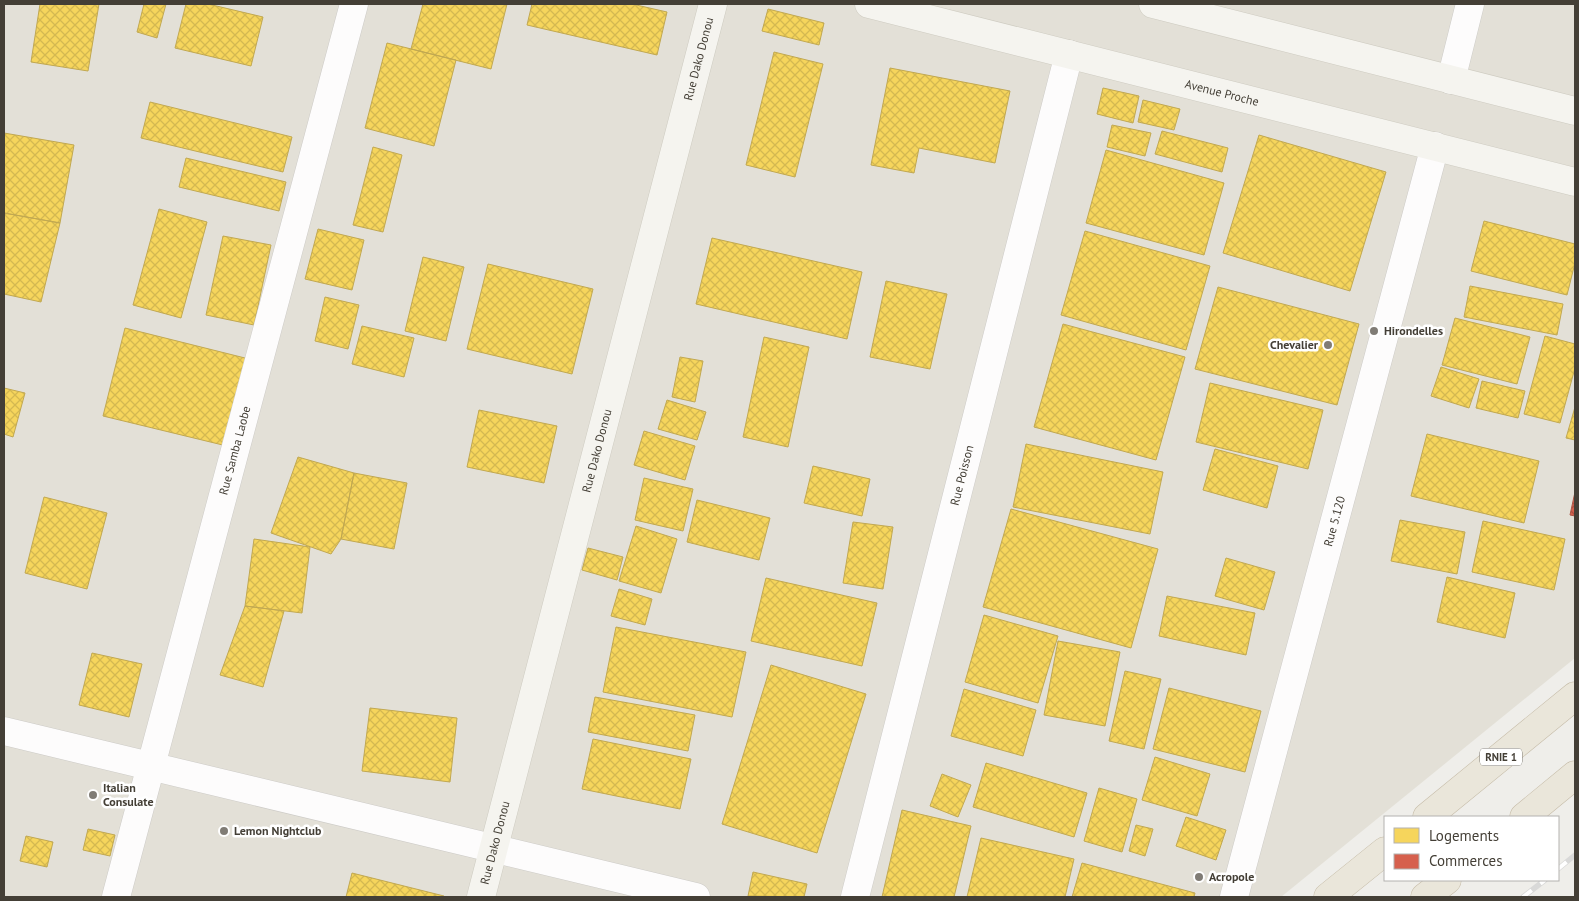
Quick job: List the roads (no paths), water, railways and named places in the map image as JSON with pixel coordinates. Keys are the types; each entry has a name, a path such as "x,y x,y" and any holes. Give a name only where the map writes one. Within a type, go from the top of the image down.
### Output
{"highway":[{"name":"RNIE 1","path":"1428,816 1575,696"},
{"path":"1525,816 1575,775"},
{"path":"1328,897 1384,852"},
{"path":"1425,897 1446,881"}],"street":[{"name":"Rue Samba Laobe","path":"116,897 354,4"},
{"name":"Rue Dako Donou","path":"481,897 713,4"},
{"name":"Avenue Proche","path":"869,4 1575,182"},
{"path":"1153,4 1575,112"},
{"path":"1451,80 1470,4"},
{"name":"Rue Poisson","path":"855,897 1069,54"},
{"name":"Rue 5.120","path":"1234,897 1435,146"},
{"path":"4,732 696,897"}],"railway":[{"path":"1559,868 1575,855"},
{"path":"1523,897 1544,881"}],"place":[{"name":"Hirondelles","path":"1374,331"},
{"name":"Chevalier","path":"1328,345"},
{"name":"Italian Consulate","path":"93,795"},
{"name":"Lemon Nightclub","path":"224,831"},
{"name":"Acropole","path":"1199,877"}]}
